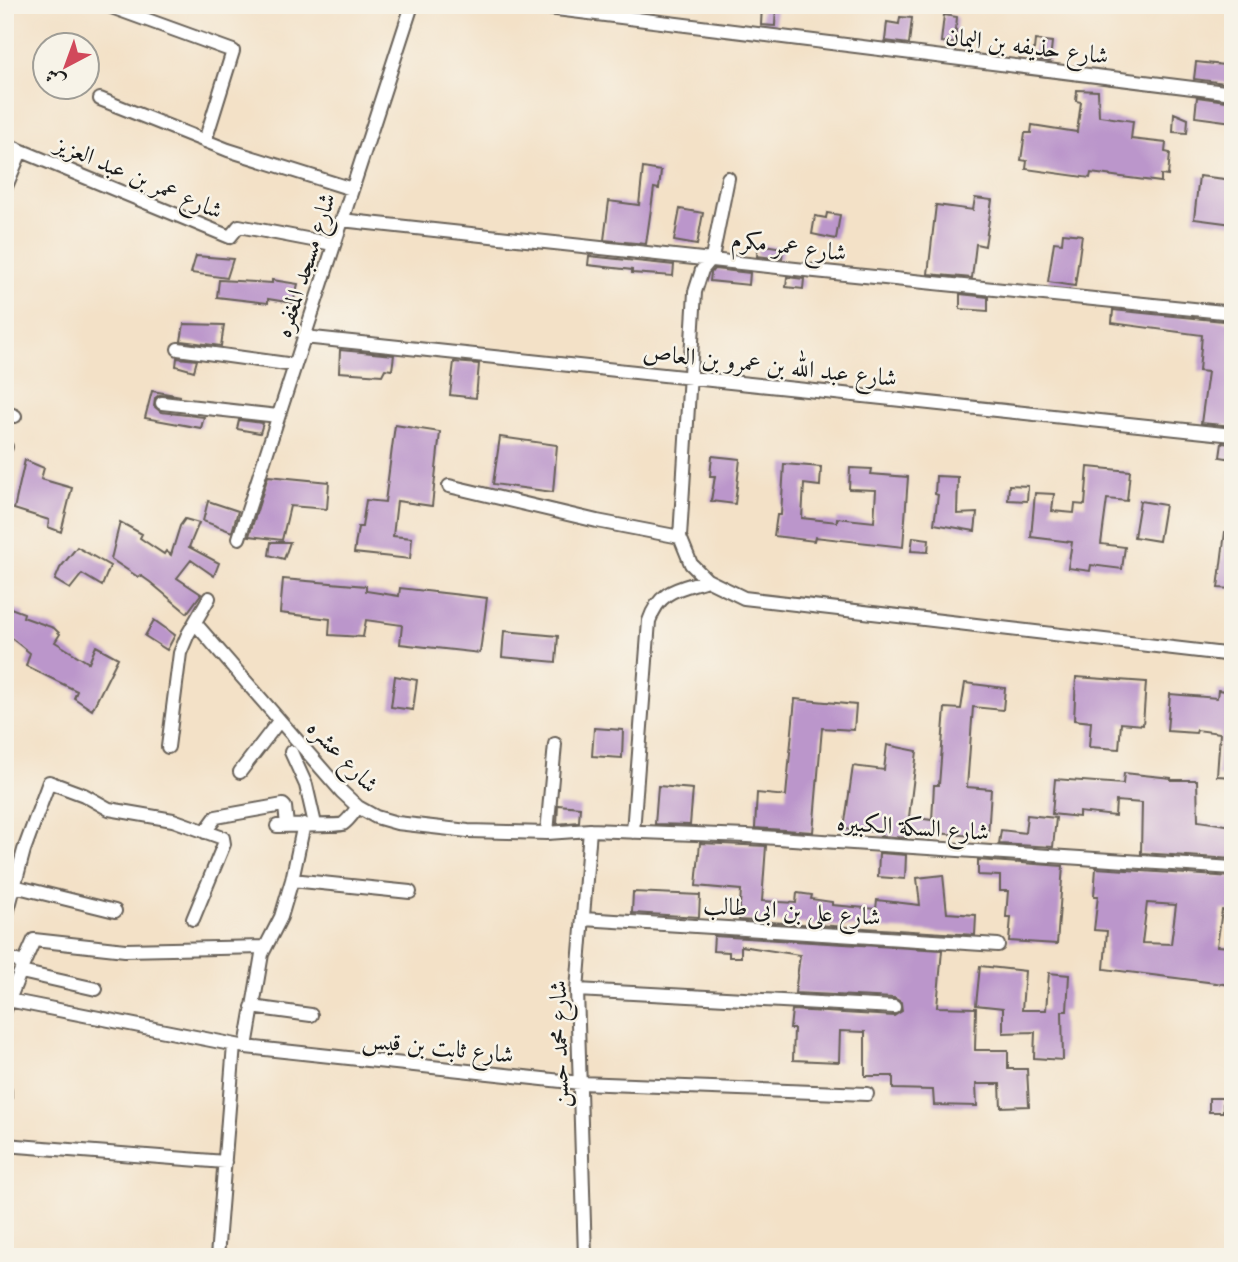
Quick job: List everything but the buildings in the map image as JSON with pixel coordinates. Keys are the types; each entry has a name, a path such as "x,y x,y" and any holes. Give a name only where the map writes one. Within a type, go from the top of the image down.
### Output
{"street":[{"path":"106,5 122,8 233,51 205,141"},
{"name":"شارع مسجد المغفره","path":"239,538 412,5"},
{"name":"شارع حذيفه بن اليمان","path":"524,5 1233,93"},
{"path":"102,100 252,158 352,189"},
{"name":"شارع عمر بن عبد العزيز","path":"5,144 230,237 239,226 333,244"},
{"path":"5,189 21,150"},
{"path":"728,178 712,258 702,270 695,292 680,537 691,564 707,580 744,598 1233,655"},
{"name":"شارع عمر مكرم","path":"341,220 1233,313"},
{"name":"شارع عبد الله بن عمرو بن العاص","path":"304,337 1233,435"},
{"path":"178,349 295,365"},
{"path":"162,403 278,416"},
{"path":"449,486 597,521 680,537"},
{"path":"633,832 649,621 654,606 662,597 707,580"},
{"path":"168,747 180,653 209,598"},
{"name":"شارع عشره","path":"195,623 279,721 358,807 376,817 397,824 468,831 547,833 590,830"},
{"path":"240,772 279,721"},
{"path":"547,833 555,744"},
{"path":"217,1257 225,1162 240,1046 265,947 281,917 310,824 306,785 291,752"},
{"path":"5,921 24,850 49,782 84,795 108,809 157,816 223,838 224,844 193,919"},
{"path":"205,832 216,817 283,805 282,825 340,826 358,807"},
{"name":"شارع السكة الكبيره","path":"590,830 747,836 1233,868"},
{"name":"شارع محمد حسن","path":"585,1257 577,990 590,830"},
{"path":"292,880 410,892"},
{"path":"14,886 115,911"},
{"name":"شارع على بن ابى طالب","path":"583,919 999,945"},
{"path":"7,1005 34,940 125,950 265,947"},
{"path":"5,958 17,961 22,969 96,989"},
{"path":"577,990 894,1007"},
{"name":"شارع ثابت بن قيس","path":"7,1005 240,1046 580,1083 867,1094"},
{"path":"252,1007 312,1014"},
{"path":"5,1091 5,1122"},
{"path":"5,1145 225,1162"}]}
